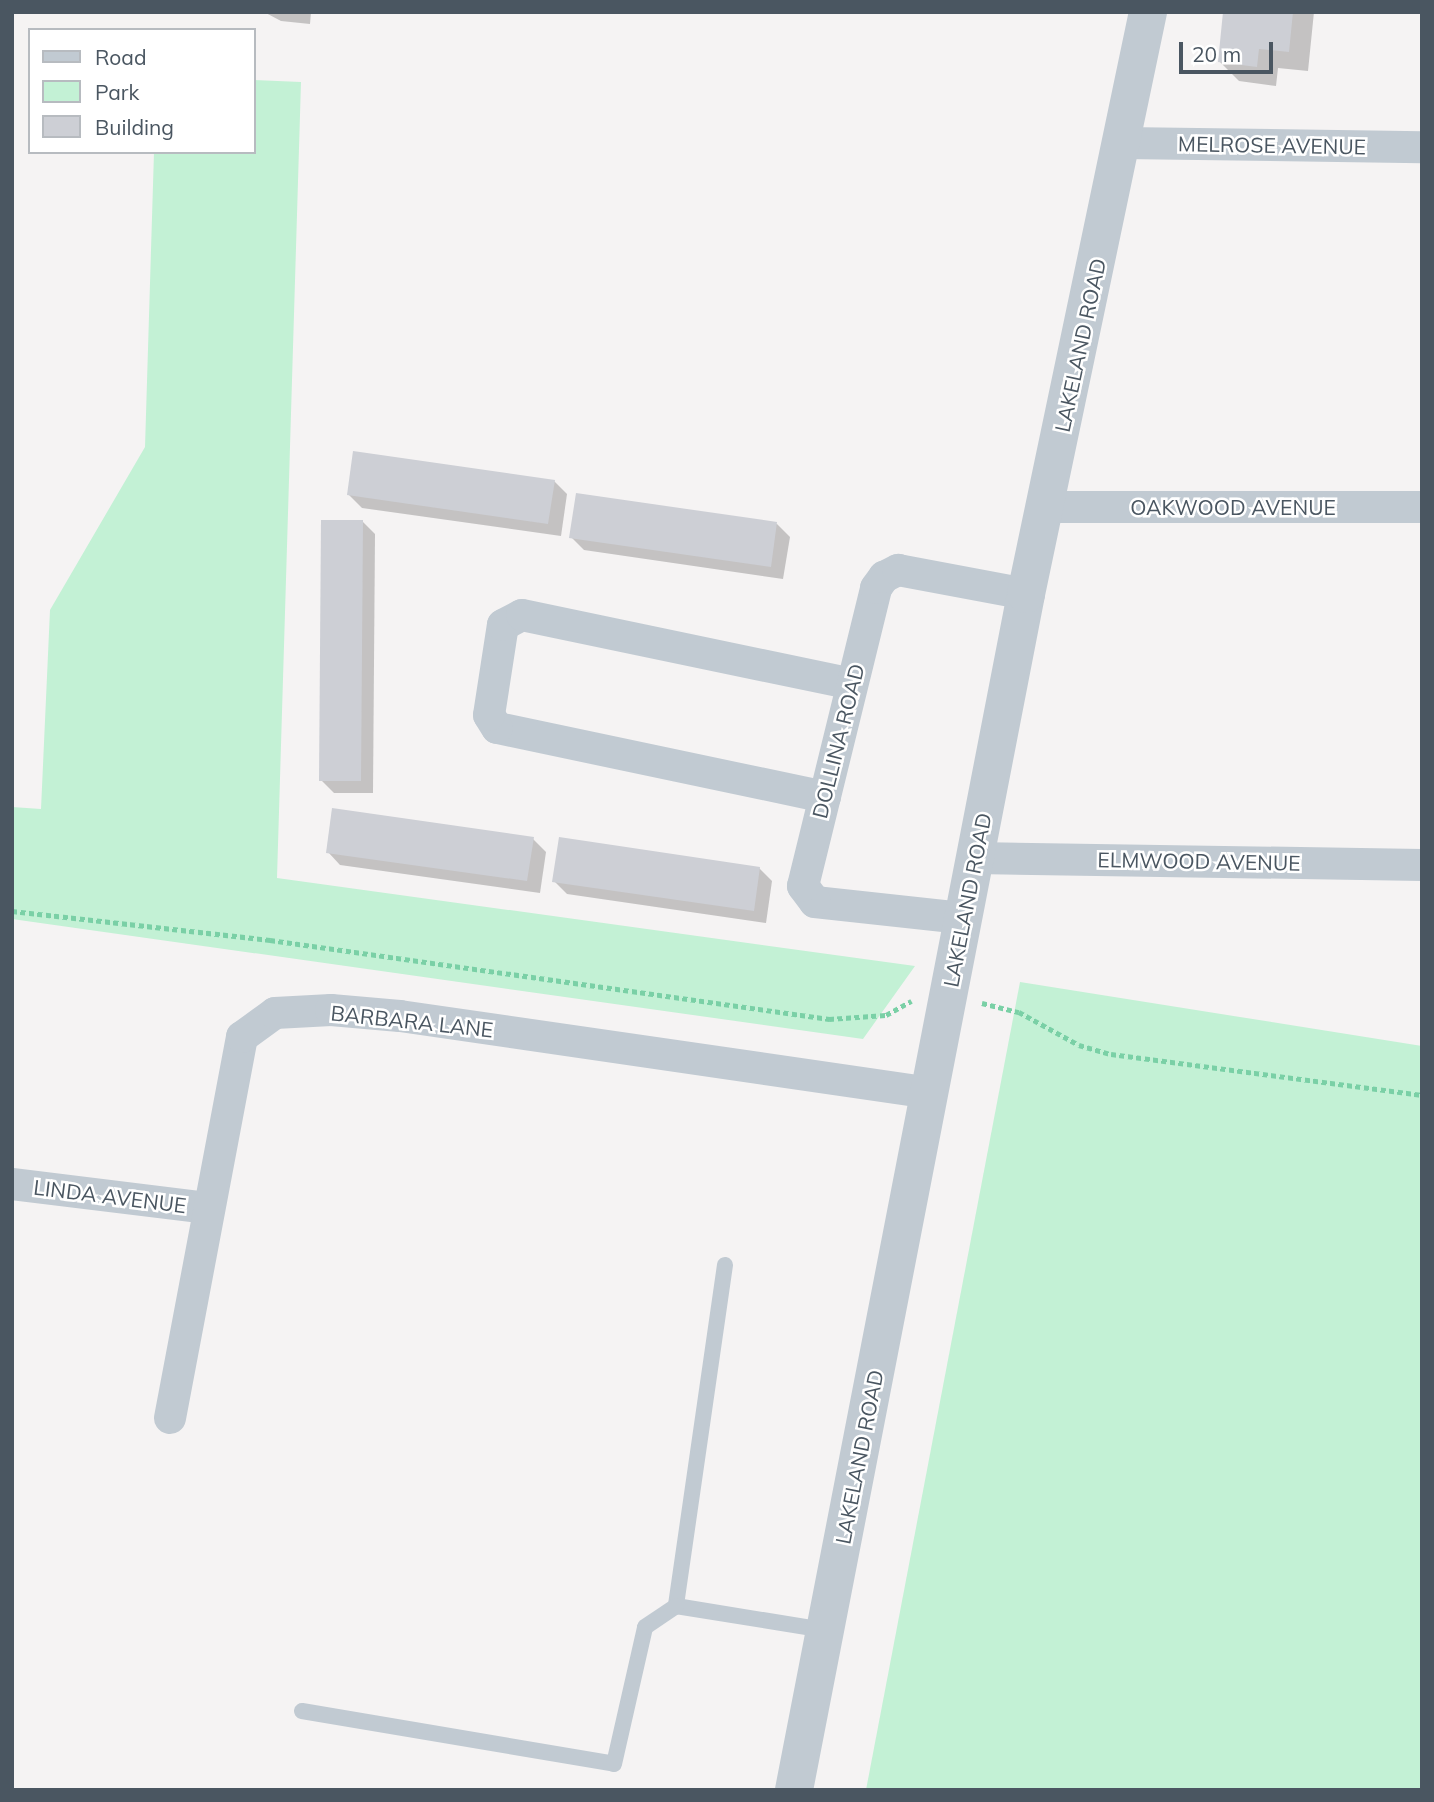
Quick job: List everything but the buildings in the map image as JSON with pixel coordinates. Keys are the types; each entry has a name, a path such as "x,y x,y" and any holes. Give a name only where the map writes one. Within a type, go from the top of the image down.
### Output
{"street":[{"name":"LAKELAND ROAD","path":"794,1790 1026,594 1123,144 1148,12"},
{"name":"MELROSE AVENUE","path":"1123,144 1422,146"},
{"name":"OAKWOOD AVENUE","path":"1045,508 1422,507"},
{"name":"DOLLINA ROAD","path":"962,918 815,902 803,886 876,588 884,576 898,570 1026,594"},
{"path":"825,797 496,728 489,715 503,625 522,615 851,684"},
{"name":"ELMWOOD AVENUE","path":"976,858 1422,865"},
{"name":"BARBARA LANE","path":"170,1418 207,1208 242,1037 275,1013 331,1010 400,1016 931,1093"},
{"name":"LINDA AVENUE","path":"12,1184 207,1208"}],"lane":[{"path":"676,1606 725,1265"},
{"path":"302,1711 614,1764 645,1627 676,1606 825,1630"}],"path":[{"path":"12,911 270,940 829,1019 886,1015 922,996 947,999 1019,1012 1079,1045 1111,1054 1422,1095"}],"green space":[{"path":"256,80 301,82 277,878 915,966 863,1039 12,919 12,807 41,809 50,610 145,447 154,154 256,154"},
{"path":"1020,982 1422,1046 1422,1790 866,1790"}]}
